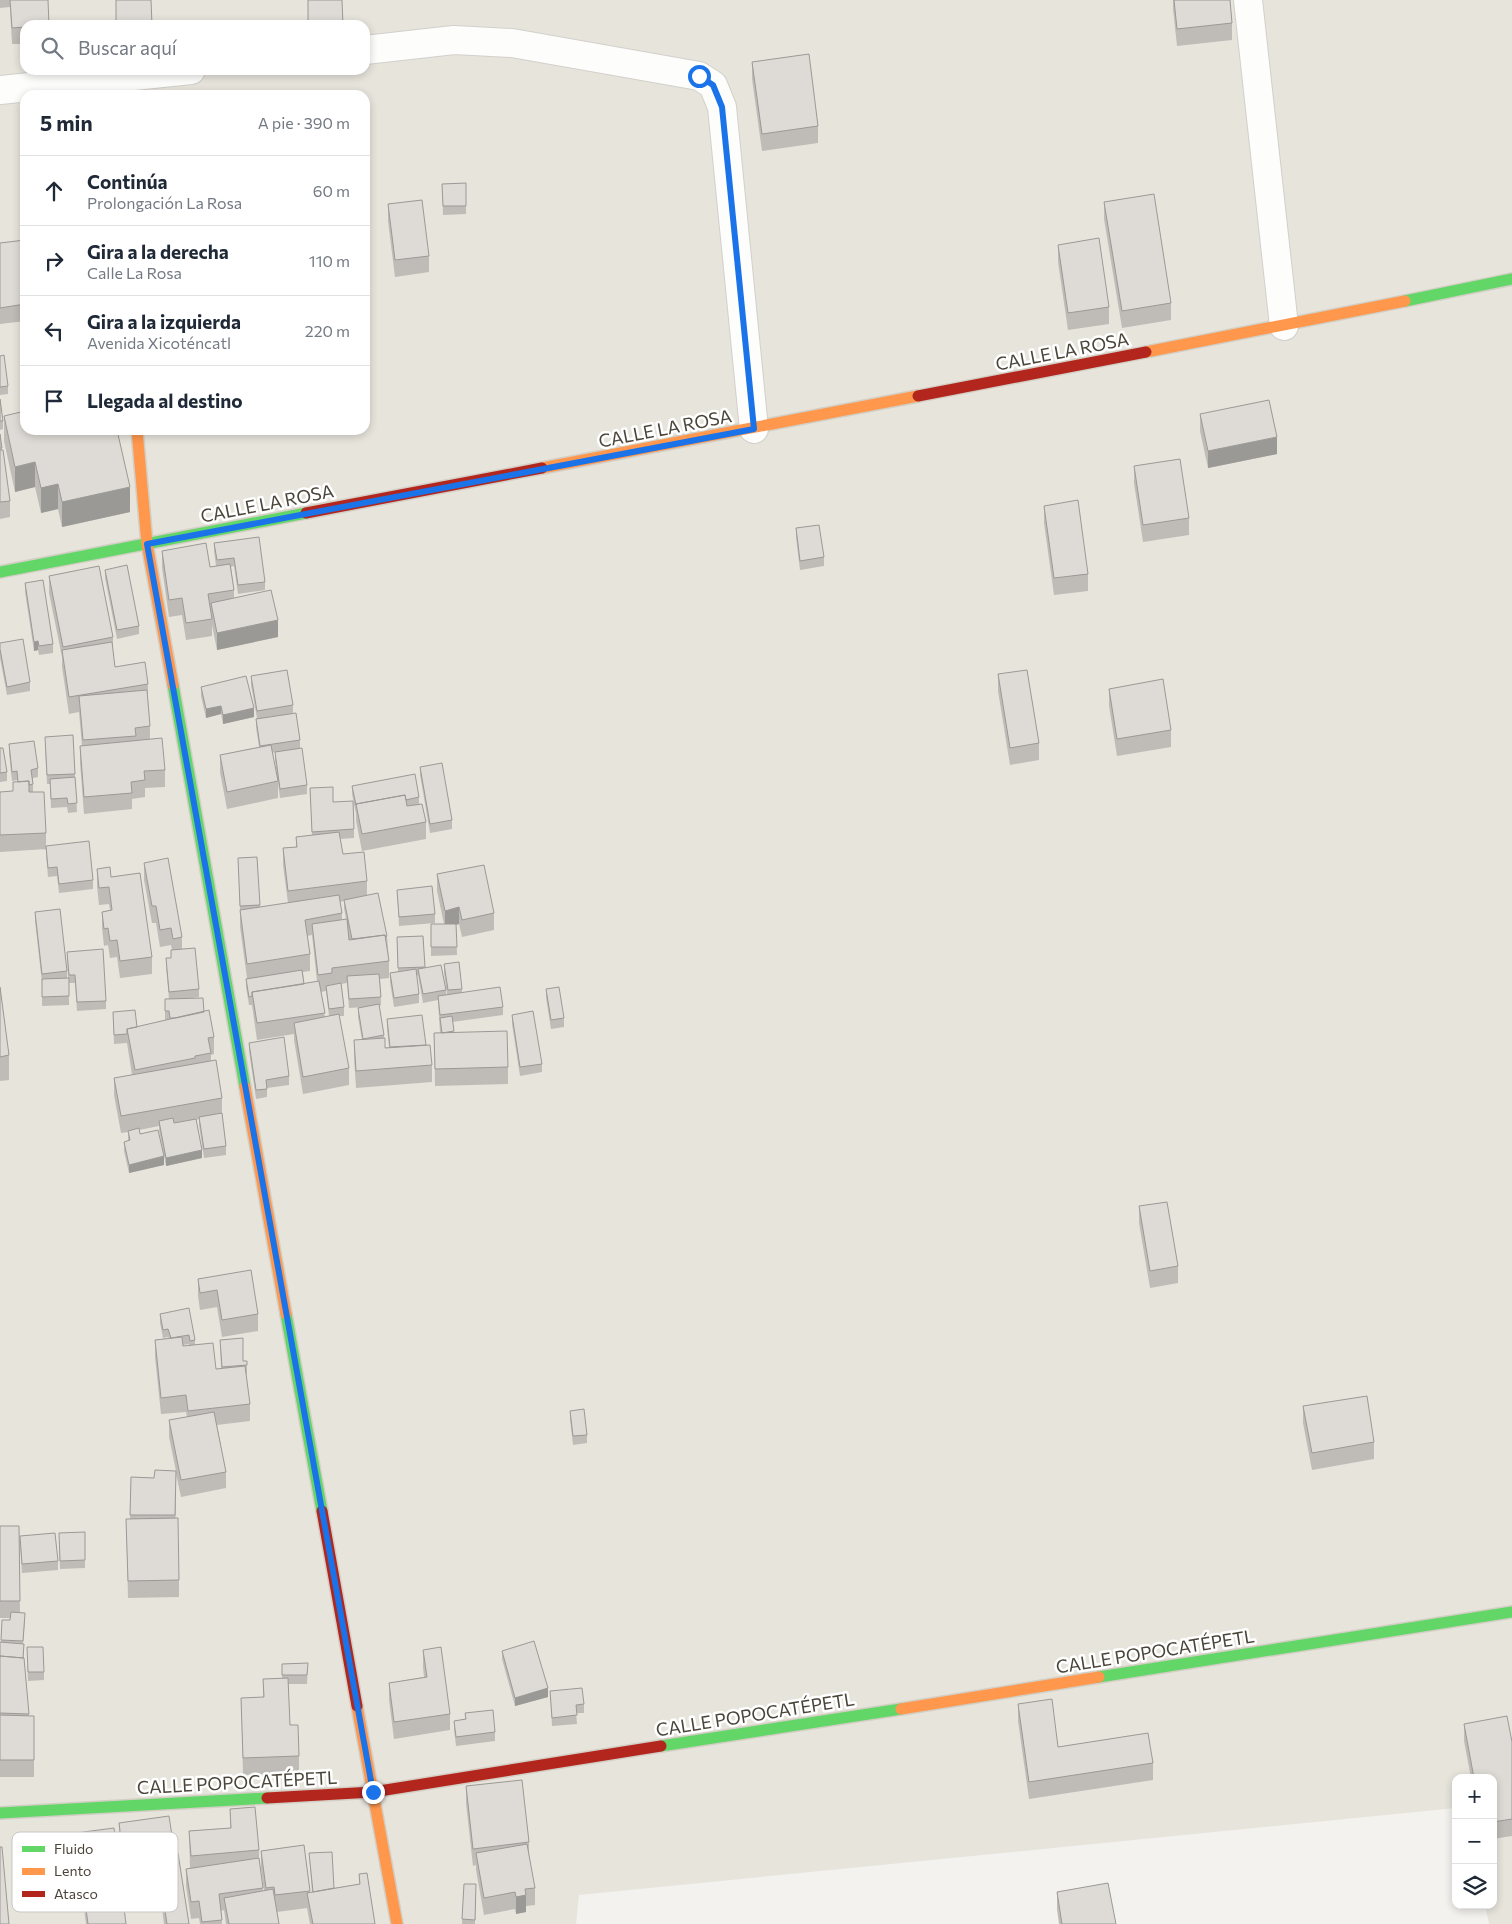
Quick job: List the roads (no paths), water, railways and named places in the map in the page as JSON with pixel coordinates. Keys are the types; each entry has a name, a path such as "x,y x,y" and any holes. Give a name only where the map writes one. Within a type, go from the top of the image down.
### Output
{"street":[{"path":"1248,0 1284,326"},
{"path":"370,49 454,40 512,43 699,76 713,85 722,107 754,429"},
{"path":"0,90 106,87 165,75"},
{"name":"CALLE LA ROSA","path":"0,572 754,429 1284,326 1512,279"},
{"path":"137,435 147,544 397,1924"},
{"name":"CALLE POPOCATÉPETL","path":"0,1814 373,1792 1512,1612"}]}
